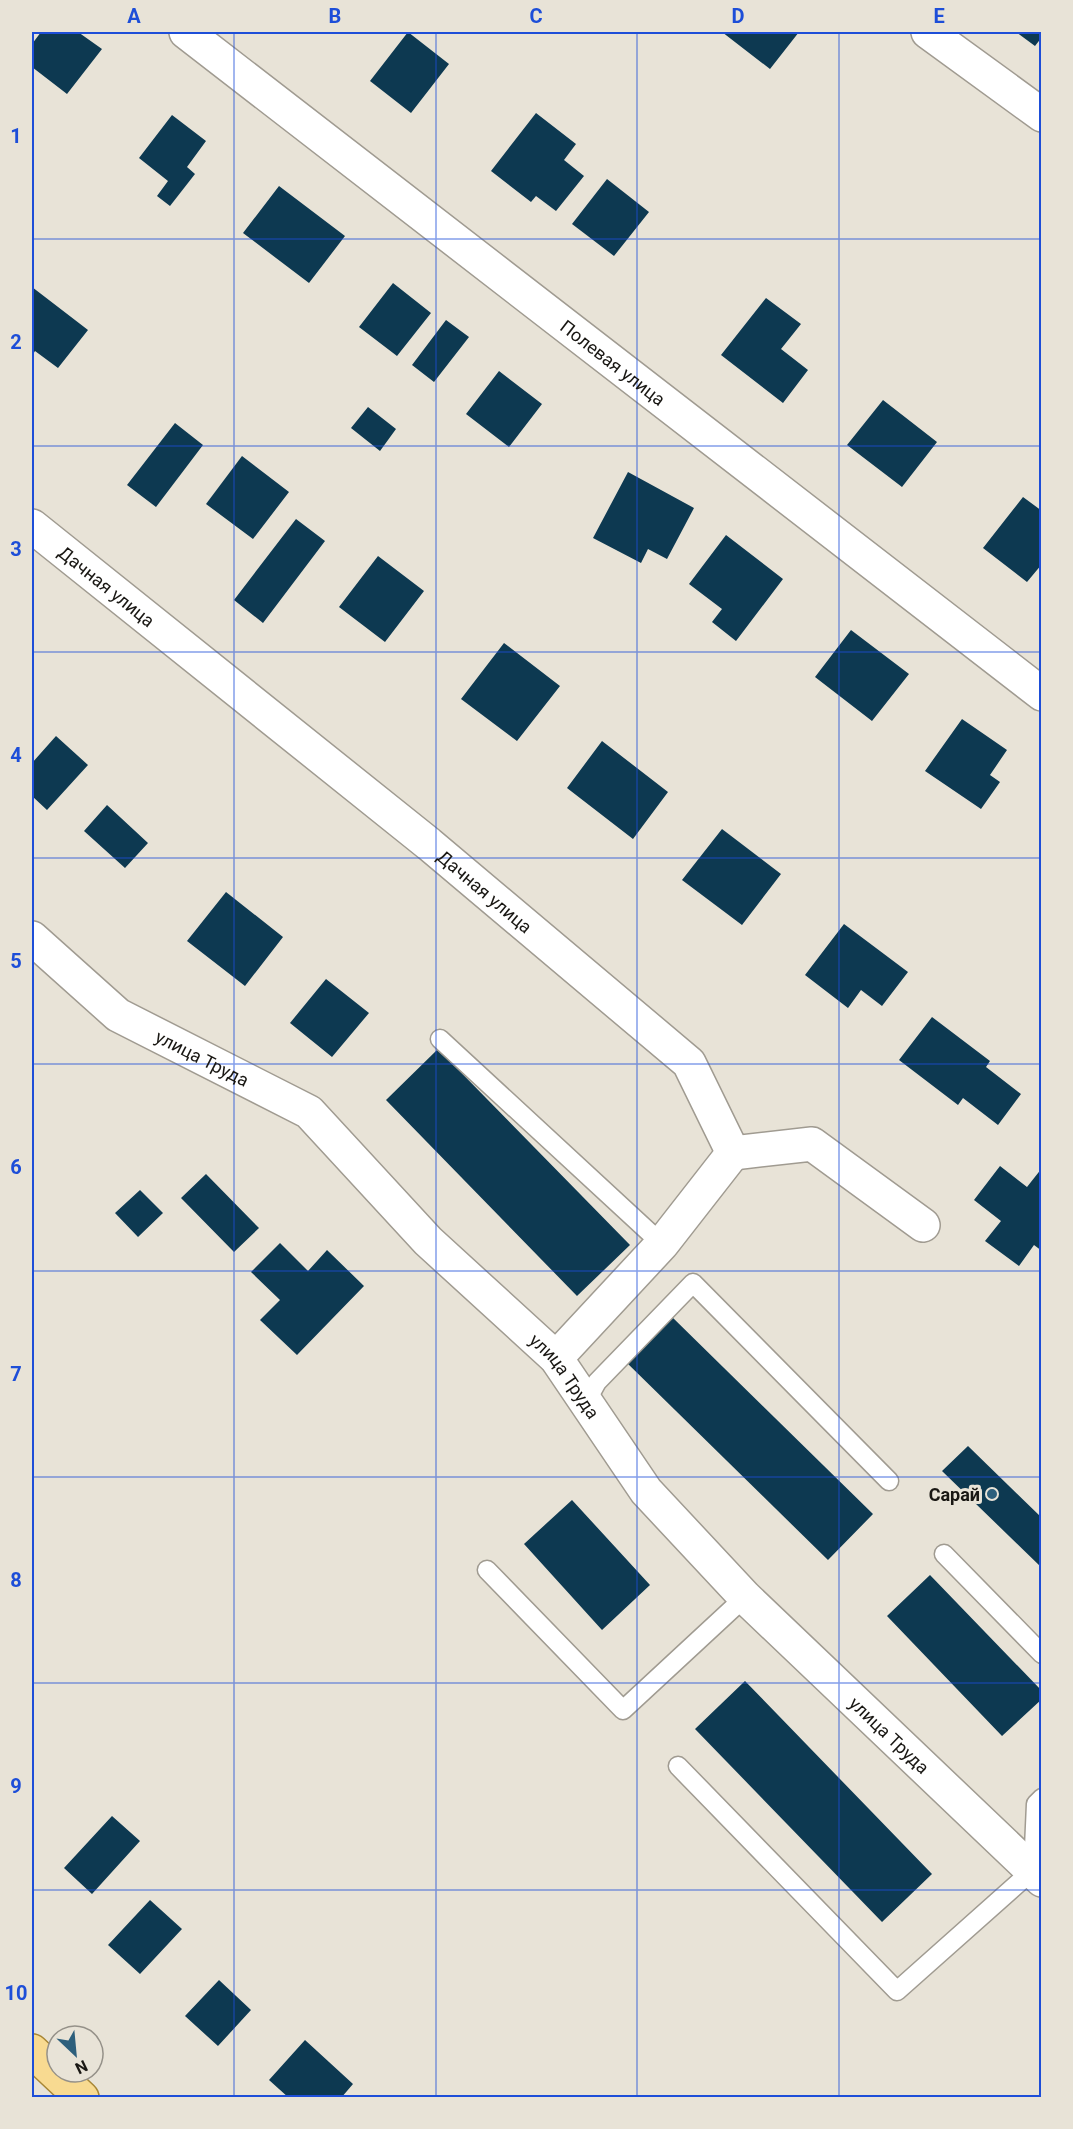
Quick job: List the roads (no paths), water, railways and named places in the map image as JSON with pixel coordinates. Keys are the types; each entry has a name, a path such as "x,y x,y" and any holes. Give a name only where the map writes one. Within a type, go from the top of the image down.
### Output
{"main road":[{"path":"32,2051 82,2097"}],"street":[{"name":"Полевая улица","path":"186,32 1041,694"},
{"path":"928,32 1041,115"},
{"name":"Дачная улица","path":"32,526 429,844 690,1063 733,1153"},
{"name":"улица Труда","path":"32,938 118,1015 309,1112 428,1240 556,1358 646,1491 745,1597 1037,1875"},
{"path":"556,1358 662,1244 733,1153 812,1144 923,1226"}],"lane":[{"path":"440,1039 662,1244"},
{"path":"586,1402 597,1382 693,1283 889,1481"},
{"path":"944,1554 1041,1654"},
{"path":"487,1570 623,1710 745,1597"},
{"path":"678,1766 897,1991 1037,1875 1036,1804 1041,1798"}],"place":[{"name":"Сарай","path":"992,1494"}]}
